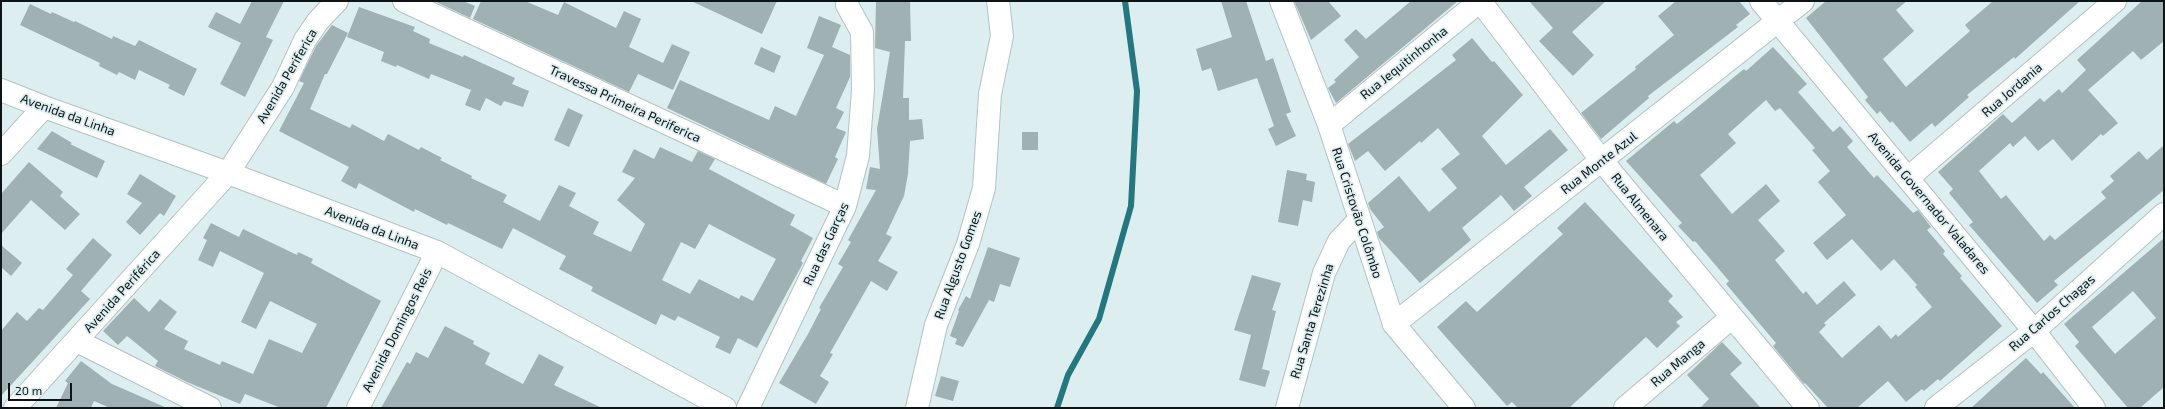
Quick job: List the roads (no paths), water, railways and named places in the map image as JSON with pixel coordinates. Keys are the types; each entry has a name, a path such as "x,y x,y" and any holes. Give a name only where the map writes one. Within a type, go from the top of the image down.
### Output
{"street":[{"name":"Avenida Periferica","path":"228,173 283,87 305,40 318,21 336,1"},
{"name":"Travessa Primeira Periferica","path":"404,1 845,206"},
{"name":"Rua Algusto Gomes","path":"917,408 936,325 968,244 984,188 990,94 1002,36 998,1"},
{"name":"Rua Cristovão Colômbo","path":"1281,1 1329,125 1394,324 1464,408"},
{"name":"Rua Jequitinhonha","path":"1329,125 1480,1"},
{"name":"Rua Almenara","path":"1480,1 1602,161 1731,318 1808,408"},
{"name":"Avenida Governador Valadares","path":"1761,1 2034,330 2094,408"},
{"name":"Rua Monte Azul","path":"1394,324 1803,1"},
{"name":"Rua Jordania","path":"1908,178 2115,1"},
{"name":"Rua das Garças","path":"748,408 845,206 858,156 864,90 862,32 845,2"},
{"name":"Avenida da Linha","path":"1,90 228,173 437,252 724,408"},
{"path":"1,154 44,107"},
{"name":"Avenida Periférica","path":"15,408 228,173"},
{"name":"Rua Carlos Chagas","path":"1936,408 2034,330 2164,214"},
{"name":"Rua Santa Terezinha","path":"1287,408 1324,273 1339,241 1359,220"},
{"name":"Avenida Domingos Reis","path":"358,408 437,252"},
{"name":"Rua Manga","path":"1625,408 1731,318"},
{"path":"77,341 210,408"}],"waterway":[{"path":"1057,408 1068,375 1099,319 1131,206 1137,91 1125,1"}]}
